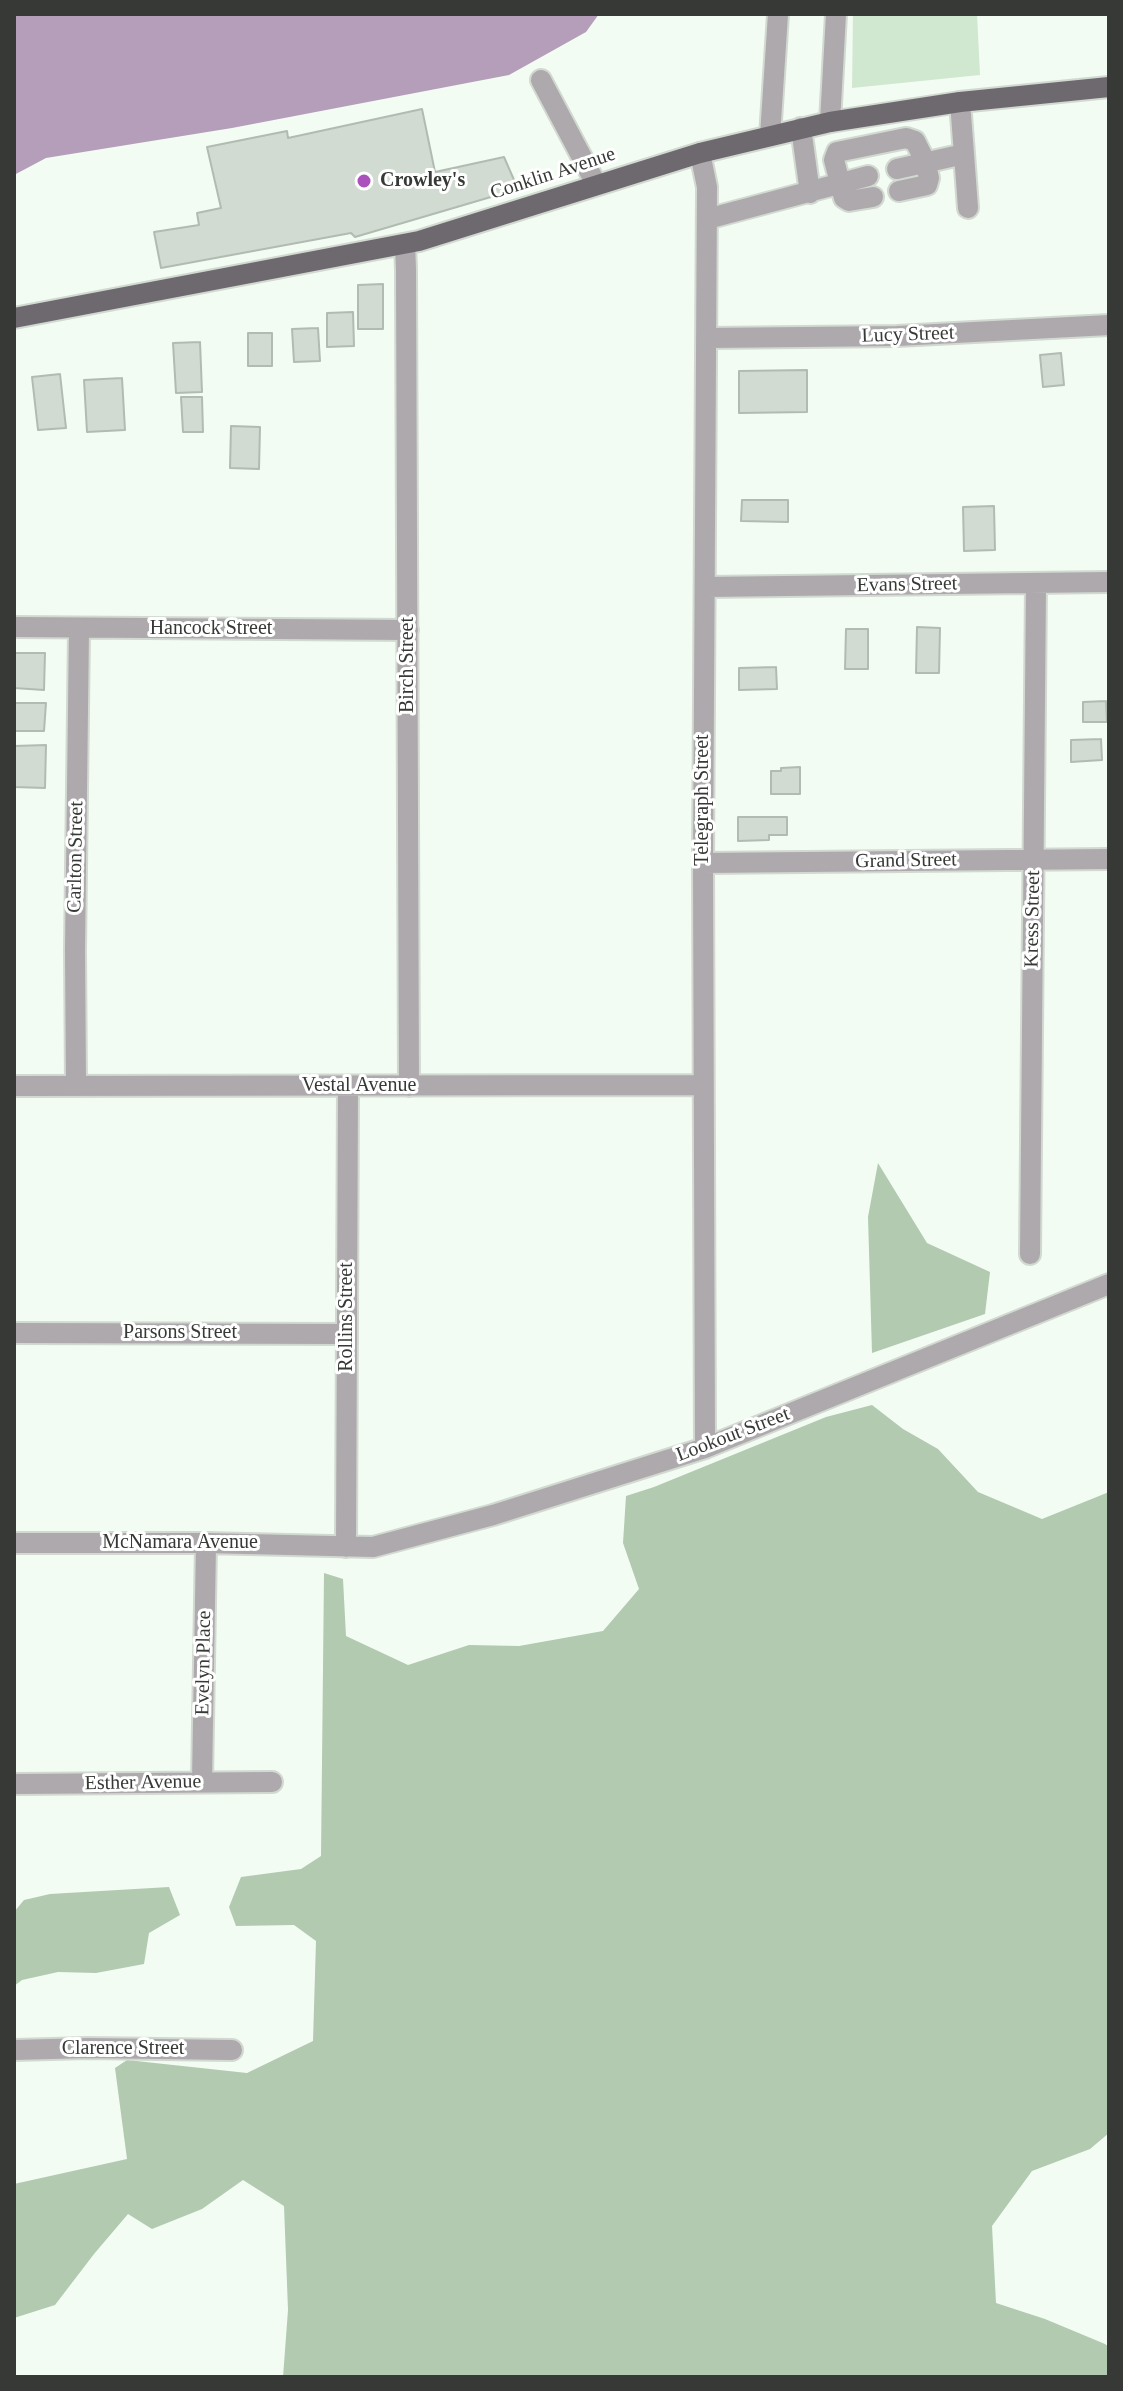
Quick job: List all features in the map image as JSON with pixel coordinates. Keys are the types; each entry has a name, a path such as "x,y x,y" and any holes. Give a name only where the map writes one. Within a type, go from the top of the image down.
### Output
{"main road":[{"name":"Conklin Avenue","path":"14,318 405,244 446,234 700,153 801,128 960,102 1109,87"}],"street":[{"path":"770,136 778,14"},
{"path":"830,122 836,14"},
{"path":"541,80 596,184"},
{"path":"960,102 968,208"},
{"path":"801,128 810,193"},
{"path":"873,197 849,201 844,198 834,160 837,152 906,138 915,141 925,161 929,178 927,185 899,191"},
{"name":"Telegraph Street","path":"700,153 706,178 707,219 703,863 705,1448"},
{"path":"897,169 964,154"},
{"path":"707,219 868,176"},
{"name":"Birch Street","path":"405,244 409,1086"},
{"name":"Lucy Street","path":"707,338 897,336 1109,325"},
{"name":"Evans Street","path":"705,587 1109,582"},
{"name":"Kress Street","path":"1030,1254 1036,584"},
{"name":"Hancock Street","path":"14,627 408,630"},
{"name":"Carlton Street","path":"76,1086 79,629"},
{"name":"Grand Street","path":"703,863 1109,859"},
{"name":"Vestal Avenue","path":"14,1086 703,1085"},
{"name":"Rollins Street","path":"346,1547 348,1086"},
{"name":"Lookout Street","path":"346,1547 373,1547 493,1515 705,1448 1109,1284"},
{"name":"Parsons Street","path":"14,1333 346,1334"},
{"name":"McNamara Avenue","path":"14,1543 346,1547"},
{"name":"Evelyn Place","path":"202,1782 206,1543"},
{"name":"Esther Avenue","path":"14,1784 272,1782"},
{"name":"Clarence Street","path":"14,2050 232,2050"}],"green space":[{"path":"853,14 977,14 980,75 852,88"},
{"path":"878,1163 927,1243 990,1272 985,1314 872,1353 868,1217"},
{"path":"872,1405 903,1429 938,1449 978,1492 1042,1519 1109,1492 1109,2133 1090,2149 1032,2171 992,2226 996,2303 1105,2344 1109,2347 1109,2377 283,2377 288,2310 284,2206 243,2180 202,2209 152,2229 128,2214 55,2305 14,2318 14,2184 127,2159 115,2068 127,2060 247,2073 313,2041 316,1941 294,1925 236,1926 229,1907 241,1877 301,1869 321,1856 324,1573 343,1579 346,1636 408,1665 469,1645 519,1646 603,1631 639,1589 623,1543 626,1496 826,1417"},
{"path":"169,1887 180,1915 149,1933 144,1964 96,1973 58,1972 22,1980 14,1986 14,1912 24,1900 50,1894"}],"shaded area":[{"path":"14,14 599,14 586,32 509,75 232,128 46,158 14,175"}],"building":[{"name":"Crowley's","path":"422,109 435,172 504,157 518,189 355,237 351,233 161,268 154,232 199,225 197,213 221,208 207,147 287,131 288,138"},
{"path":"383,284 383,329 358,329 358,285"},
{"path":"353,312 354,346 327,347 327,313"},
{"path":"318,328 320,361 294,362 292,329"},
{"path":"248,333 272,333 272,366 248,366"},
{"path":"200,342 202,392 176,393 173,343"},
{"path":"1061,353 1064,385 1043,387 1040,355"},
{"path":"807,370 807,412 739,413 739,371"},
{"path":"60,374 66,428 38,430 32,377"},
{"path":"122,378 125,430 87,432 84,380"},
{"path":"181,397 202,397 203,432 183,432"},
{"path":"231,426 260,427 259,469 230,468"},
{"path":"742,500 788,500 788,522 741,521"},
{"path":"994,506 995,550 964,551 963,507"},
{"path":"917,627 940,628 939,673 916,673"},
{"path":"846,629 868,629 868,669 845,669"},
{"path":"14,653 45,653 44,690 14,688"},
{"path":"776,667 777,689 739,690 739,668"},
{"path":"1106,701 1107,722 1083,722 1083,702"},
{"path":"14,703 46,703 44,731 14,731"},
{"path":"1101,739 1102,760 1071,762 1071,740"},
{"path":"46,745 45,788 14,787 14,746"},
{"path":"800,767 800,794 771,794 771,771"},
{"path":"738,817 787,817 787,835 769,835 769,840 738,841"}],"place":[{"name":"Crowley's","path":"364,181"}]}
